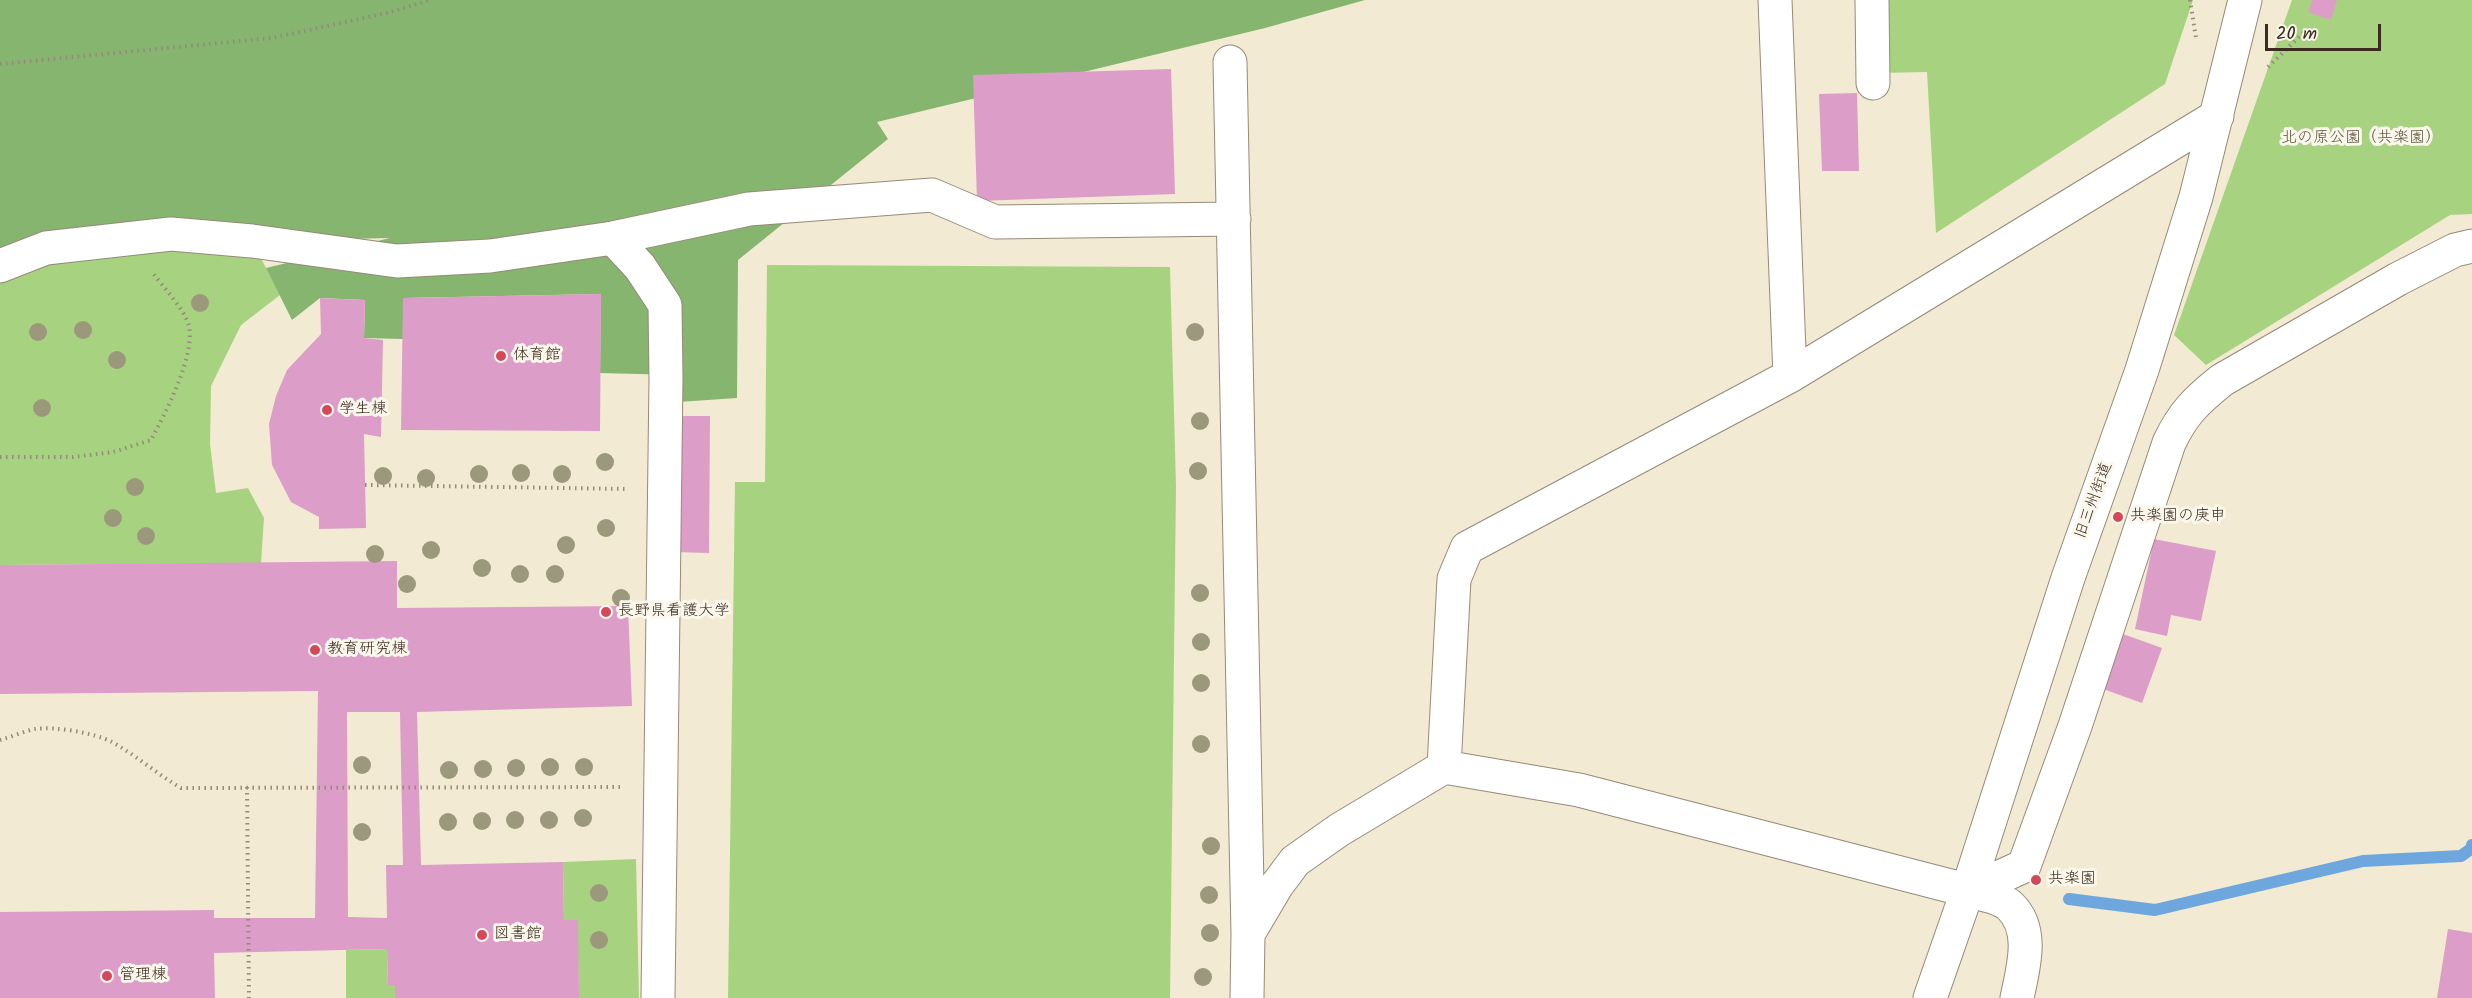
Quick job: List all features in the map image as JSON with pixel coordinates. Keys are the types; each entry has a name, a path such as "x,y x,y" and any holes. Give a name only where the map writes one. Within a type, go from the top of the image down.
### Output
{"street":[{"path":"1775,0 1790,376"},
{"path":"1872,0 1873,83"},
{"name":"旧三州街道","path":"1930,998 1967,892 2068,578 2142,370 2196,197 2245,0"},
{"path":"1230,62 1248,934 1247,998"},
{"path":"1444,767 1454,579 1467,548 1790,376 2217,116"},
{"path":"0,266 46,248 171,234 252,241 397,261 490,256 613,238 749,209 932,195 995,222 1234,219"},
{"path":"613,238 640,267 665,305 665,490 659,786 658,998"},
{"path":"1967,892 2024,866 2075,726 2169,442 2181,418 2198,399 2222,380 2388,285 2455,250 2472,246"},
{"path":"2068,578 2118,595"},
{"path":"1248,934 1277,885 1295,861 1339,830 1444,767 1579,790 1993,897 2009,904 2022,924 2026,942 2017,998"}],"path":[{"path":"0,64 272,38 387,13 431,0"},
{"path":"2265,70 2307,29"},
{"path":"0,457 73,457 103,454 151,440 172,403 190,335 188,321 129,239"},
{"path":"365,485 665,490"},
{"path":"0,740 36,729 67,730 110,740 145,763 155,773 181,788 659,786"},
{"path":"247,787 248,998"}],"green space":[{"path":"0,0 1365,0 1265,28 877,122 888,139 738,260 737,398 678,402 677,375 600,373 601,294 404,298 403,339 364,338 365,300 320,298 292,320 266,268 390,238 252,241 0,266"},
{"path":"1877,0 2193,0 2165,84 1936,233 1927,72 1879,73"},
{"name":"北の原公園（共楽園）","path":"2292,0 2472,0 2472,214 2450,215 2206,365 2174,335"},
{"path":"252,241 280,295 241,325 211,386 210,444 216,493 248,488 264,518 261,563 0,565 0,266"},
{"path":"767,265 1170,267 1176,486 1170,998 728,998 735,482 765,482"},
{"path":"636,859 639,998 579,998 577,920 564,920 563,862"},
{"path":"387,949 388,984 395,985 395,998 346,998 346,950"}],"building":[{"path":"2312,0 2337,0 2331,20 2308,12"},
{"path":"1171,69 1175,194 977,201 973,75"},
{"path":"1857,93 1859,171 1822,171 1819,94"},
{"name":"体育館","path":"601,294 600,431 401,430 403,298"},
{"name":"学生棟","path":"320,298 365,300 364,338 383,340 381,437 364,434 366,528 319,529 319,517 291,502 272,465 269,424 276,396 287,370 321,334"},
{"path":"676,416 710,416 709,553 674,552"},
{"path":"2154,539 2216,551 2201,621 2171,615 2167,636 2135,629"},
{"path":"397,561 397,608 628,606 632,706 417,712 421,865 563,862 564,920 578,920 579,998 395,998 395,985 388,985 387,949 214,953 215,998 0,998 0,912 214,910 214,918 315,918 318,691 0,694 0,565","holes":["347,712 400,712 403,865 386,865 387,918 348,917"]},
{"path":"2123,634 2162,648 2142,703 2103,689"},
{"path":"2448,929 2472,933 2472,998 2437,998"}],"waterway":[{"path":"2069,899 2155,910 2363,861 2461,856 2471,849 2472,845"}],"place":[{"name":"体育館","path":"501,356"},
{"name":"学生棟","path":"327,410"},
{"name":"共楽園の庚申","path":"2118,517"},
{"name":"長野県看護大学","path":"606,612"},
{"name":"教育研究棟","path":"315,650"},
{"name":"共楽園","path":"2036,880"},
{"name":"図書館","path":"482,935"},
{"name":"管理棟","path":"107,976"}]}
